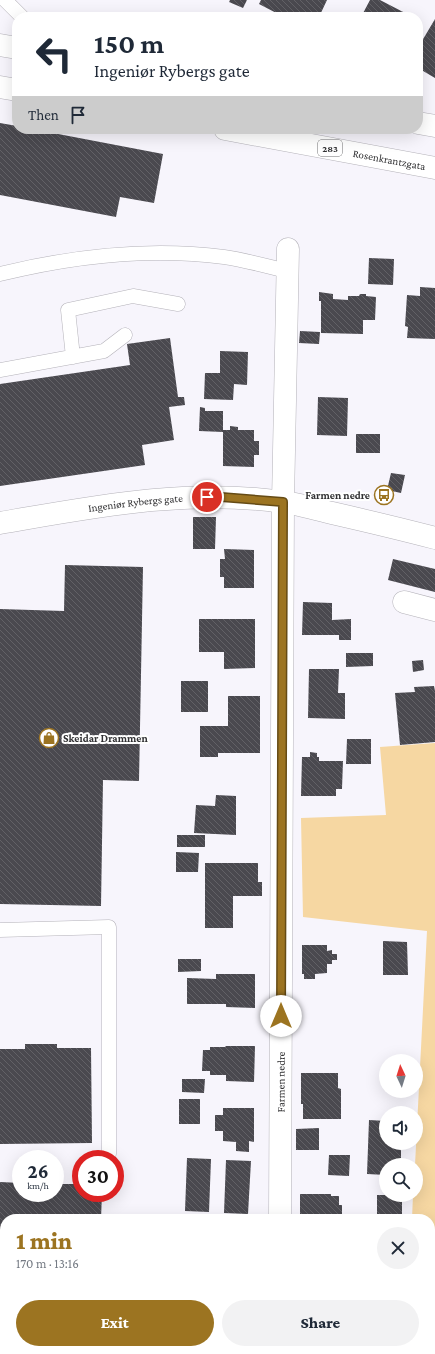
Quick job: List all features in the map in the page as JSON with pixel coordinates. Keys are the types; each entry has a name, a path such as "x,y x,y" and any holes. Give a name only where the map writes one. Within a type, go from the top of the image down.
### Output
{"street":[{"path":"0,45 12,47"},
{"path":"0,87 12,89"},
{"path":"423,124 435,126"},
{"name":"Rosenkrantzgata","path":"252,134 435,168"},
{"name":"Farmen nedre","path":"280,1214 283,502 288,249"},
{"name":"Ingeniør Rybergs gate","path":"0,523 134,501 179,497 221,497 283,502 435,538"},
{"path":"404,602 435,610"}],"lane":[{"path":"6,0 17,12"},
{"path":"0,274 36,265 85,257 138,253 184,253 226,257 287,271"},
{"path":"73,357 68,310 133,296 178,304"},
{"path":"0,370 104,351 125,335"},
{"path":"0,930 109,927 109,1150"}],"shaded area":[{"path":"435,743 435,1214 412,1214 413,1202 423,1202 423,1158 415,1158 416,1150 423,1150 423,1106 418,1106 418,1098 423,1098 423,1054 421,1054 427,931 303,917 301,818 386,815 380,747"}],"building":[{"path":"230,0 247,0 243,8 229,2"},
{"path":"261,0 327,0 321,12 274,12 259,4"},
{"path":"370,0 380,0 403,12 364,12"},
{"path":"435,19 435,78 423,71 423,39"},
{"path":"0,123 12,125 12,134 58,134 163,154 154,203 120,197 116,217 0,195"},
{"path":"369,258 394,259 393,285 368,284"},
{"path":"420,287 435,288 435,339 407,338 408,327 405,326 407,295 420,296"},
{"path":"319,292 333,294 333,299 348,300 348,296 359,296 360,294 376,297 375,320 363,320 363,334 321,333 321,301 319,301"},
{"path":"300,331 320,332 319,344 299,343"},
{"path":"170,338 178,397 184,397 185,405 169,407 174,440 142,445 145,465 0,486 0,384 130,365 127,344"},
{"path":"220,351 248,352 247,385 234,384 233,400 204,399 205,373 220,373"},
{"path":"318,397 348,398 347,436 317,435"},
{"path":"200,407 205,408 205,411 223,411 223,432 199,431"},
{"path":"230,426 238,427 238,430 254,430 254,441 259,441 259,455 254,455 254,467 223,466 223,430 230,430"},
{"path":"356,434 380,434 380,453 356,453"},
{"path":"391,473 405,475 401,493 387,490"},
{"path":"193,517 216,517 215,549 193,549"},
{"path":"224,549 254,550 254,588 224,588 224,577 220,577 220,559 225,559"},
{"path":"393,559 435,569 435,592 388,580"},
{"path":"65,565 143,567 139,781 103,780 101,906 0,904 0,609 64,611"},
{"path":"303,602 332,603 332,620 351,619 351,640 339,640 339,635 302,635"},
{"path":"199,619 255,619 255,668 224,669 224,652 199,652"},
{"path":"346,653 373,653 373,666 346,667"},
{"path":"423,660 424,670 413,672 412,661"},
{"path":"309,669 339,669 338,693 345,693 345,719 308,718"},
{"path":"181,681 208,681 208,712 181,712"},
{"path":"434,686 435,742 400,745 395,693 415,692 414,687"},
{"path":"228,696 260,696 260,753 218,753 218,757 200,757 200,726 228,726"},
{"path":"347,739 371,739 371,764 346,764"},
{"path":"310,752 317,753 319,761 343,761 342,789 336,789 336,796 301,796 302,757 310,757"},
{"path":"216,795 236,796 236,835 194,833 196,805 215,806"},
{"path":"177,835 205,835 205,847 177,847"},
{"path":"176,852 199,853 198,872 176,872"},
{"path":"205,863 258,863 258,882 262,882 262,896 233,896 233,928 205,928"},
{"path":"383,941 407,942 408,975 383,975"},
{"path":"302,945 327,945 327,951 332,950 332,954 337,954 337,960 332,960 332,964 327,964 327,973 315,974 315,979 304,979 304,974 302,974"},
{"path":"178,959 201,959 201,971 178,972"},
{"path":"216,974 255,974 255,1008 226,1007 226,1004 187,1004 187,978 216,979"},
{"path":"25,1044 57,1044 57,1048 91,1048 92,1143 0,1144 0,1049 25,1049"},
{"path":"255,1046 254,1082 226,1081 226,1075 210,1075 210,1071 202,1071 203,1050 210,1050 210,1047"},
{"path":"301,1073 338,1073 338,1088 341,1089 341,1119 303,1119 303,1104 301,1104"},
{"path":"182,1079 205,1079 204,1093 182,1092"},
{"path":"179,1099 200,1099 200,1124 179,1124"},
{"path":"223,1108 254,1108 254,1142 249,1141 249,1152 236,1151 236,1142 223,1141 223,1131 215,1131 215,1115 223,1115"},
{"path":"369,1120 379,1121 379,1150 401,1150 401,1158 379,1158 379,1175 367,1174"},
{"path":"319,1128 319,1150 296,1150 296,1129"},
{"path":"329,1155 350,1155 349,1176 328,1175"},
{"path":"187,1158 211,1159 209,1212 185,1211"},
{"path":"226,1160 251,1161 248,1214 224,1213"},
{"path":"0,1182 12,1183 12,1202 64,1202 64,1184 72,1184 72,1202 102,1202 101,1214 0,1214"},
{"path":"300,1194 331,1194 331,1196 339,1196 339,1205 342,1205 342,1214 300,1214"},
{"path":"377,1195 379,1195 379,1202 402,1202 402,1214 377,1214"}],"place":[{"name":"Farmen nedre","path":"384,495"},
{"name":"Skeidar Drammen","path":"49,738"}],"route":[{"path":"207,497 283,502 281,1016"}]}
